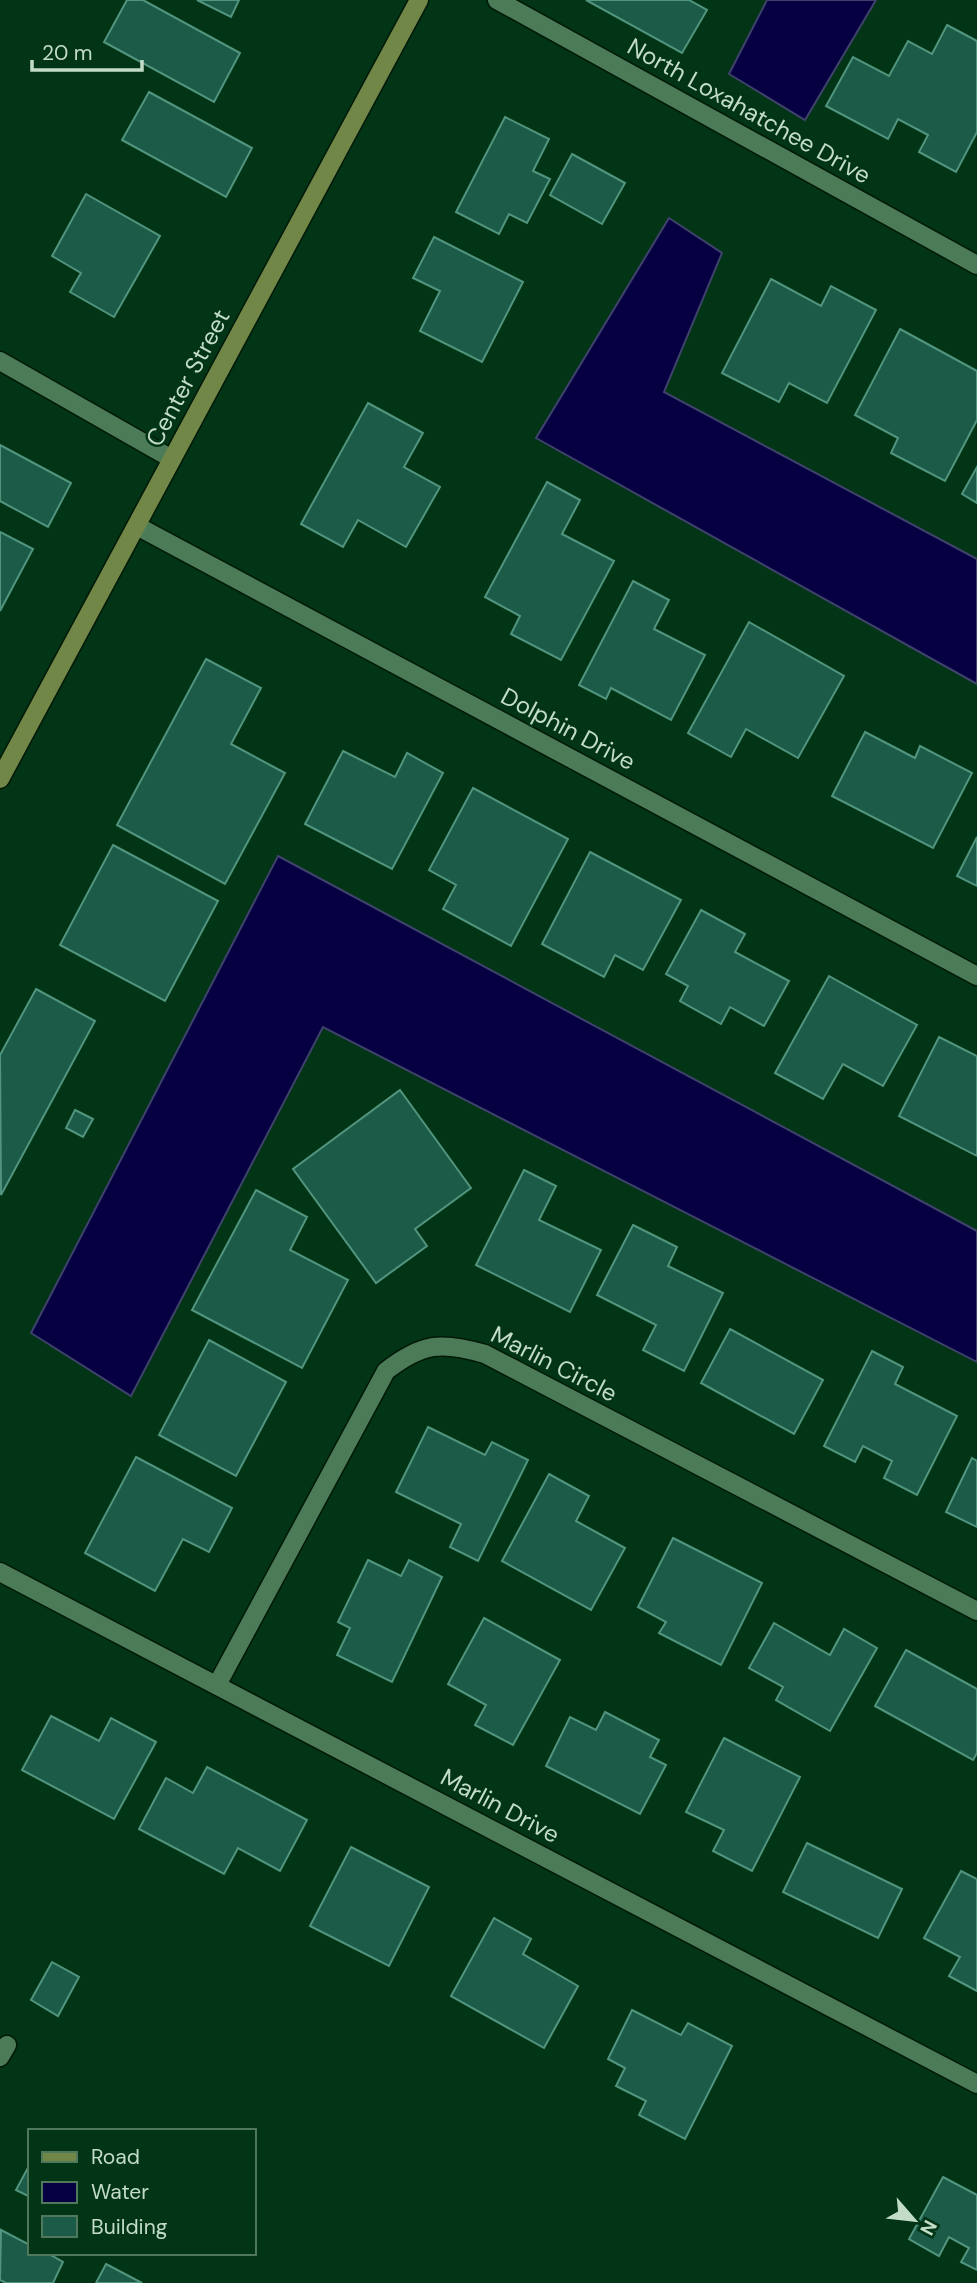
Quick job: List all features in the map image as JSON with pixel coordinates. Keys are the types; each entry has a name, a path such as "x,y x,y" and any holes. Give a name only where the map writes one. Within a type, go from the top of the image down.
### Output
{"street":[{"name":"Center Street","path":"0,779 419,0"},
{"name":"North Loxahatchee Drive","path":"496,0 977,265"},
{"path":"0,361 172,459"},
{"name":"Dolphin Drive","path":"137,526 977,976"},
{"name":"Marlin Circle","path":"217,1685 386,1371 408,1354 433,1346 460,1346 485,1354 977,1611"},
{"name":"Marlin Drive","path":"0,1572 977,2084"}],"water":[{"path":"767,0 876,0 805,120 729,74"},
{"path":"669,218 722,253 664,392 977,559 977,684 536,438"},
{"path":"278,856 977,1231 977,1362 323,1027 131,1396 31,1333"}],"building":[{"path":"127,0 143,0 240,53 214,102 104,42"},
{"path":"197,0 239,0 231,17"},
{"path":"586,0 689,0 707,10 682,53"},
{"path":"947,25 977,41 977,132 956,172 919,152 928,135 898,119 888,139 826,106 853,57 889,76 908,41 932,54"},
{"path":"149,92 252,148 226,197 122,140"},
{"path":"505,117 549,139 533,171 550,179 527,223 509,214 499,234 456,212"},
{"path":"572,154 625,183 602,224 550,195"},
{"path":"86,194 160,236 114,317 70,292 81,273 52,256"},
{"path":"434,237 523,282 482,362 420,331 440,291 413,278"},
{"path":"771,279 821,306 831,286 876,310 827,403 789,383 779,402 722,373"},
{"path":"900,329 977,371 977,420 945,481 891,453 898,438 855,415"},
{"path":"368,403 423,433 404,467 440,487 406,547 358,520 343,547 301,524"},
{"path":"0,445 71,483 48,527 0,501"},
{"path":"977,467 977,503 962,494"},
{"path":"547,482 580,500 562,534 614,561 561,660 511,634 520,616 485,597"},
{"path":"0,532 33,549 0,611"},
{"path":"633,581 669,600 654,629 705,655 671,720 611,688 606,699 579,685"},
{"path":"749,622 844,676 798,758 746,729 731,757 688,733"},
{"path":"206,659 261,688 231,744 285,773 225,884 117,825"},
{"path":"865,732 915,758 920,746 972,773 933,848 832,796"},
{"path":"343,751 395,777 407,753 443,773 392,869 305,824"},
{"path":"473,788 568,839 511,946 443,909 456,885 429,870"},
{"path":"977,837 977,886 957,876"},
{"path":"113,845 218,901 165,1001 60,945"},
{"path":"590,852 681,900 643,970 615,955 604,977 542,944"},
{"path":"701,910 745,934 735,952 789,981 764,1026 730,1007 721,1024 680,1001 688,986 666,974"},
{"path":"829,976 917,1025 883,1086 843,1064 823,1099 775,1073"},
{"path":"36,989 95,1021 1,1195 0,1055"},
{"path":"939,1037 977,1056 977,1156 899,1116"},
{"path":"400,1090 471,1188 415,1229 427,1246 376,1283 293,1169"},
{"path":"75,1110 93,1119 83,1137 66,1128"},
{"path":"524,1170 556,1186 539,1220 601,1250 570,1312 476,1265"},
{"path":"256,1190 307,1217 290,1250 348,1280 302,1368 192,1310"},
{"path":"633,1225 677,1247 668,1266 723,1293 684,1371 643,1350 656,1325 597,1295"},
{"path":"730,1329 823,1380 794,1434 701,1383"},
{"path":"209,1340 286,1382 236,1476 159,1435"},
{"path":"872,1351 903,1367 895,1384 957,1416 917,1495 884,1478 892,1461 863,1446 855,1462 824,1446"},
{"path":"428,1427 485,1455 492,1442 528,1460 478,1561 450,1547 461,1524 396,1492"},
{"path":"136,1457 232,1508 209,1552 183,1539 155,1591 85,1553"},
{"path":"972,1458 977,1461 977,1527 946,1512"},
{"path":"549,1474 589,1496 576,1521 625,1548 591,1610 502,1561"},
{"path":"673,1538 762,1583 721,1665 659,1633 666,1622 638,1607"},
{"path":"368,1560 401,1576 409,1560 442,1577 392,1682 337,1655 350,1628 338,1622"},
{"path":"484,1618 560,1660 513,1745 475,1725 486,1705 448,1684"},
{"path":"774,1623 830,1655 844,1629 877,1648 830,1731 776,1700 783,1687 749,1668"},
{"path":"906,1650 977,1689 977,1753 973,1760 875,1706"},
{"path":"605,1712 659,1740 650,1757 666,1765 640,1814 546,1766 570,1717 596,1730"},
{"path":"51,1716 99,1741 111,1718 156,1742 114,1819 22,1770"},
{"path":"724,1738 800,1777 752,1871 713,1851 724,1830 686,1812"},
{"path":"207,1767 307,1820 280,1871 238,1848 224,1874 139,1829 166,1778 193,1793"},
{"path":"807,1843 902,1889 878,1938 783,1892"},
{"path":"351,1847 429,1887 389,1966 310,1926"},
{"path":"961,1871 977,1879 977,1991 949,1976 960,1957 924,1938"},
{"path":"494,1918 531,1939 523,1954 578,1986 544,2048 451,1996"},
{"path":"52,1962 79,1977 58,2016 31,2000"},
{"path":"632,2010 681,2035 688,2023 732,2046 685,2139 639,2115 646,2101 616,2086 625,2068 608,2059"},
{"path":"28,2168 28,2196 16,2190"},
{"path":"943,2177 977,2195 977,2270 961,2262 969,2248 949,2237 939,2256 909,2239"},
{"path":"1,2230 28,2244 28,2255 51,2255 63,2262 53,2283 6,2283 0,2280"},
{"path":"106,2264 142,2283 96,2283"}]}
